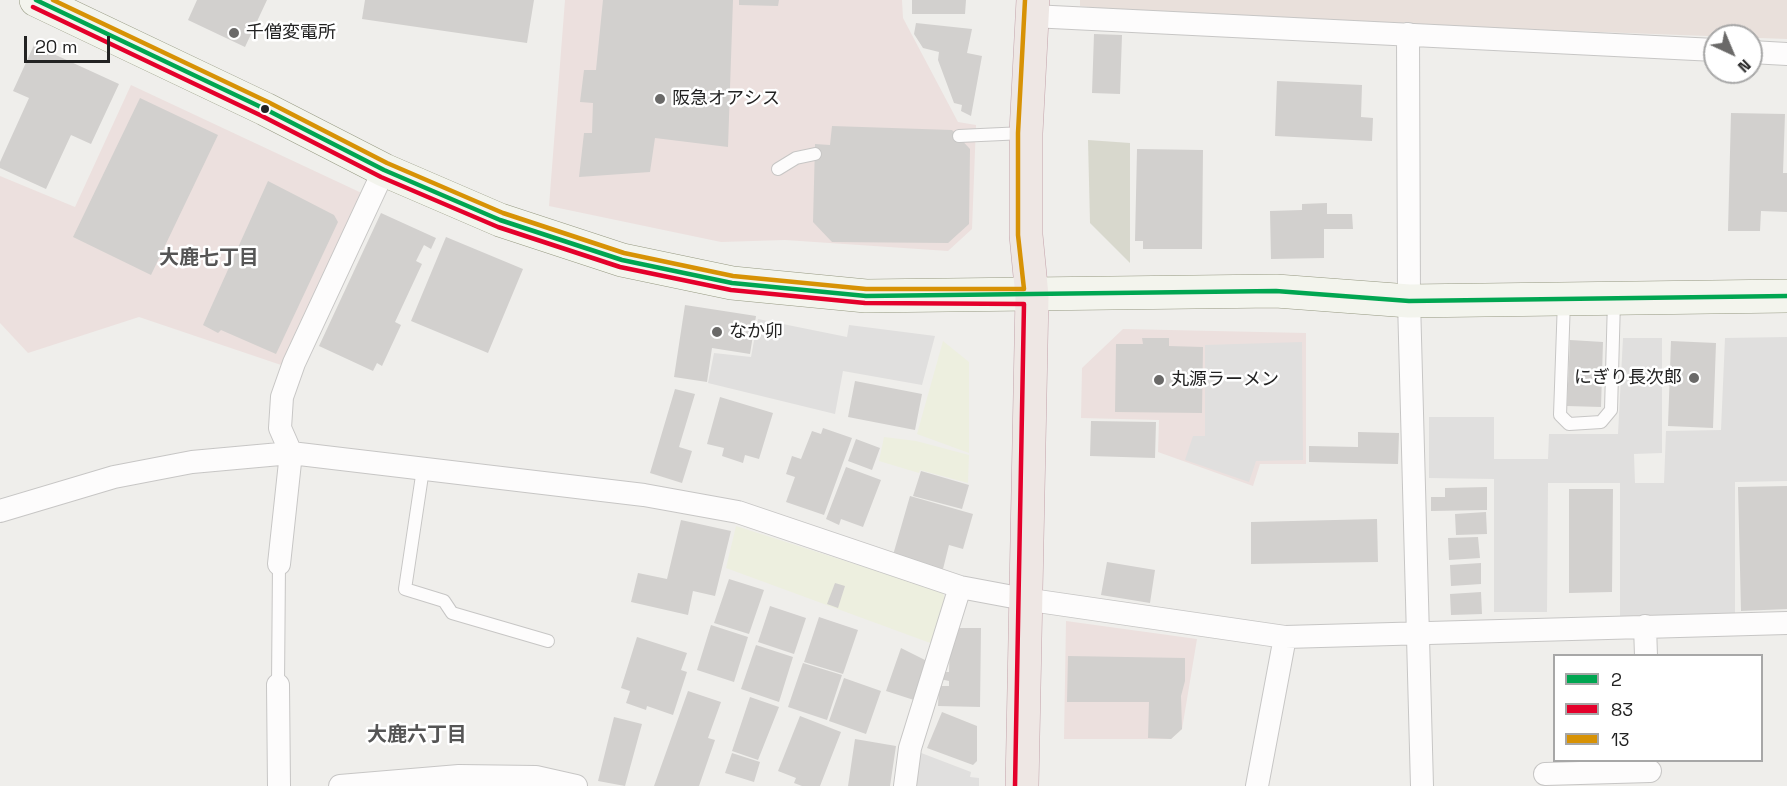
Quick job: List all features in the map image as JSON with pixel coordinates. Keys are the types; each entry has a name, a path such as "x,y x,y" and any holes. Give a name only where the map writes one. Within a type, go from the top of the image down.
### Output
{"highway":[{"path":"1022,786 1024,599 1032,296 1026,235 1026,133 1033,8"}],"main road":[{"path":"36,0 266,109 384,170 500,220 622,260 732,283 866,296 1032,296 1276,291 1409,301 1787,296"}],"street":[{"path":"1033,8 1408,34 1703,49"},
{"path":"1408,34 1409,301 1422,786"},
{"path":"1763,53 1787,54"},
{"path":"279,564 291,453 280,428 282,397 294,363 384,170"},
{"path":"0,511 114,477 192,462 291,453 644,495 738,512 960,587 1024,599 1285,637 1787,623"},
{"path":"905,786 910,748 960,587"},
{"path":"1645,626 1646,654"},
{"path":"1257,786 1285,637"},
{"path":"278,685 279,786"},
{"path":"1545,774 1650,772"},
{"path":"340,786 459,776 536,777 576,786"}],"lane":[{"path":"959,136 1026,133"},
{"path":"778,169 796,158 815,154"},
{"path":"1564,299 1560,415 1569,424 1601,422 1611,410 1614,298"},
{"path":"423,469 405,588 444,601 452,614 548,641"},
{"path":"278,685 279,564"}],"shaded area":[{"path":"565,0 902,0 903,18 958,122 976,125 972,229 948,251 785,240 721,242 549,206"},
{"path":"1080,0 1787,0 1787,39 1763,38 1763,24 1703,24 1703,36 1173,16 1080,6"},
{"path":"131,85 368,196 287,367 139,317 28,353 0,323 0,176 75,207"},
{"path":"1088,140 1130,143 1130,263 1090,223"},
{"path":"758,319 847,337 849,325 935,336 922,385 843,371 835,414 708,383 714,353 751,357"},
{"path":"1123,329 1306,333 1306,464 1260,464 1253,486 1158,452 1159,420 1081,418 1082,368"},
{"path":"1787,337 1787,481 1735,482 1735,616 1620,617 1620,483 1548,483 1547,612 1494,612 1494,479 1429,478 1429,417 1494,417 1494,459 1548,459 1549,434 1618,434 1623,338 1662,338 1662,453 1634,454 1635,483 1664,483 1666,431 1721,430 1725,338"},
{"path":"1302,342 1303,460 1256,461 1249,482 1185,460 1193,436 1205,436 1205,345"},
{"path":"1066,621 1197,639 1182,729 1171,739 1064,739"},
{"path":"916,751 971,772 970,777 979,778 979,786 912,786"}],"green space":[{"path":"943,341 969,362 969,453 917,434"},
{"path":"884,437 916,441 969,455 968,483 920,470 919,473 879,461"},
{"path":"736,526 942,592 946,599 933,644 726,568"}],"building":[{"name":"千僧変電所","path":"197,0 267,0 245,47 188,20"},
{"path":"365,0 534,0 527,43 362,19"},
{"path":"603,0 733,0 728,147 655,138 650,172 579,177 584,133 592,133 593,103 580,102 584,70 596,70"},
{"path":"739,0 779,0 778,6 739,5"},
{"path":"912,0 966,0 965,14 912,14"},
{"path":"916,23 972,29 967,53 982,56 971,116 961,111 962,105 954,103 938,60 939,52 923,48 914,34"},
{"path":"1094,34 1122,35 1120,94 1092,93"},
{"path":"34,45 119,84 91,144 71,135 46,189 0,168 0,162 29,98 13,91"},
{"path":"1277,81 1362,85 1361,117 1373,118 1372,141 1275,136"},
{"path":"140,98 218,135 151,275 73,237"},
{"path":"1731,113 1785,114 1783,173 1787,173 1787,212 1761,211 1760,231 1728,231"},
{"path":"832,126 952,130 970,149 969,224 948,243 832,242 813,222 815,144 830,145"},
{"path":"1137,149 1203,150 1202,249 1143,249 1143,241 1135,241"},
{"path":"268,181 334,215 338,222 276,354 221,330 218,333 203,325"},
{"path":"1327,203 1327,214 1352,214 1353,229 1324,229 1324,258 1271,259 1270,211 1302,210 1302,204"},
{"path":"381,213 436,238 431,249 424,245 416,261 422,264 395,322 401,325 382,366 377,363 373,371 319,346"},
{"path":"446,237 523,269 488,353 411,321"},
{"name":"なか卯","path":"685,305 756,316 750,354 712,348 707,382 674,377"},
{"name":"丸源ラーメン","path":"1142,338 1169,338 1169,346 1203,347 1202,413 1115,412 1116,344 1143,344"},
{"path":"1570,340 1603,342 1601,407 1567,406"},
{"path":"1671,341 1716,343 1713,428 1668,426"},
{"path":"855,381 922,394 915,430 848,417"},
{"path":"675,389 695,394 679,447 692,451 682,483 650,473"},
{"path":"720,397 773,413 759,459 745,455 743,463 722,456 724,448 707,444"},
{"path":"1091,421 1156,422 1155,458 1090,456"},
{"path":"823,428 852,438 824,515 786,502 795,477 786,474 792,456 801,459 812,431 821,434"},
{"path":"1358,432 1399,433 1398,464 1309,462 1309,446 1358,447"},
{"path":"856,439 880,448 872,470 848,461"},
{"path":"846,467 881,480 863,527 841,519 839,525 826,519"},
{"path":"921,471 969,485 962,509 913,496"},
{"path":"1787,486 1787,609 1741,611 1738,487"},
{"path":"1487,487 1487,510 1431,511 1431,497 1445,497 1445,488"},
{"path":"1569,489 1613,489 1612,592 1569,593"},
{"path":"910,496 973,514 963,549 949,545 943,569 893,555"},
{"path":"1486,512 1487,534 1456,535 1455,514"},
{"path":"1377,519 1378,562 1251,564 1251,522"},
{"path":"681,520 731,531 715,596 693,591 688,615 631,602 638,573 667,579"},
{"path":"1478,537 1480,558 1449,560 1448,538"},
{"path":"1107,562 1155,570 1150,603 1101,595"},
{"path":"1481,563 1481,584 1451,586 1450,565"},
{"path":"729,579 764,590 749,634 714,623"},
{"path":"835,583 845,586 838,608 827,604"},
{"path":"1481,592 1482,614 1451,615 1450,594"},
{"path":"770,606 806,618 794,654 758,642"},
{"path":"819,617 858,630 843,674 804,662"},
{"path":"711,625 748,637 734,682 697,670"},
{"path":"956,628 981,628 980,707 938,706 939,686 949,686 949,681 940,679 942,672 949,672 950,643 955,643"},
{"path":"637,637 687,653 681,670 687,672 673,715 647,706 646,710 626,703 630,691 621,688"},
{"path":"756,645 793,657 779,702 741,689"},
{"path":"901,648 929,662 917,701 886,691"},
{"path":"1068,656 1185,658 1185,681 1181,696 1182,729 1171,739 1148,738 1149,702 1067,702"},
{"path":"803,663 842,675 827,720 788,707"},
{"path":"844,678 881,691 866,734 829,721"},
{"path":"688,691 721,702 708,738 715,740 699,786 654,786"},
{"path":"750,697 779,707 758,760 732,751"},
{"path":"942,712 977,726 977,761 973,765 927,748"},
{"path":"800,716 841,732 820,786 802,786 794,783 796,778 778,771"},
{"path":"614,717 642,724 625,786 598,781"},
{"path":"855,739 896,746 890,786 848,786"},
{"path":"732,753 760,762 754,782 725,773"}],"transit line":[{"name":"2","path":"36,0 265,109 384,170 500,220 622,260 732,283 866,296 1276,291 1409,301 1787,296"},
{"name":"13","path":"53,0 268,102 387,163 503,213 624,253 733,276 866,289 1024,289 1018,235 1018,133 1025,0"},
{"name":"83","path":"33,7 262,116 381,177 498,227 620,267 731,290 865,303 1024,304 1015,786"}],"place":[{"name":"千僧変電所","path":"234,33"},
{"name":"阪急オアシス","path":"660,99"},
{"name":"なか卯","path":"717,332"},
{"name":"にぎり長次郎","path":"1694,378"},
{"name":"丸源ラーメン","path":"1159,380"}],"district":[{"name":"大鹿七丁目","path":"209,259"},
{"name":"大鹿六丁目","path":"417,736"}]}
